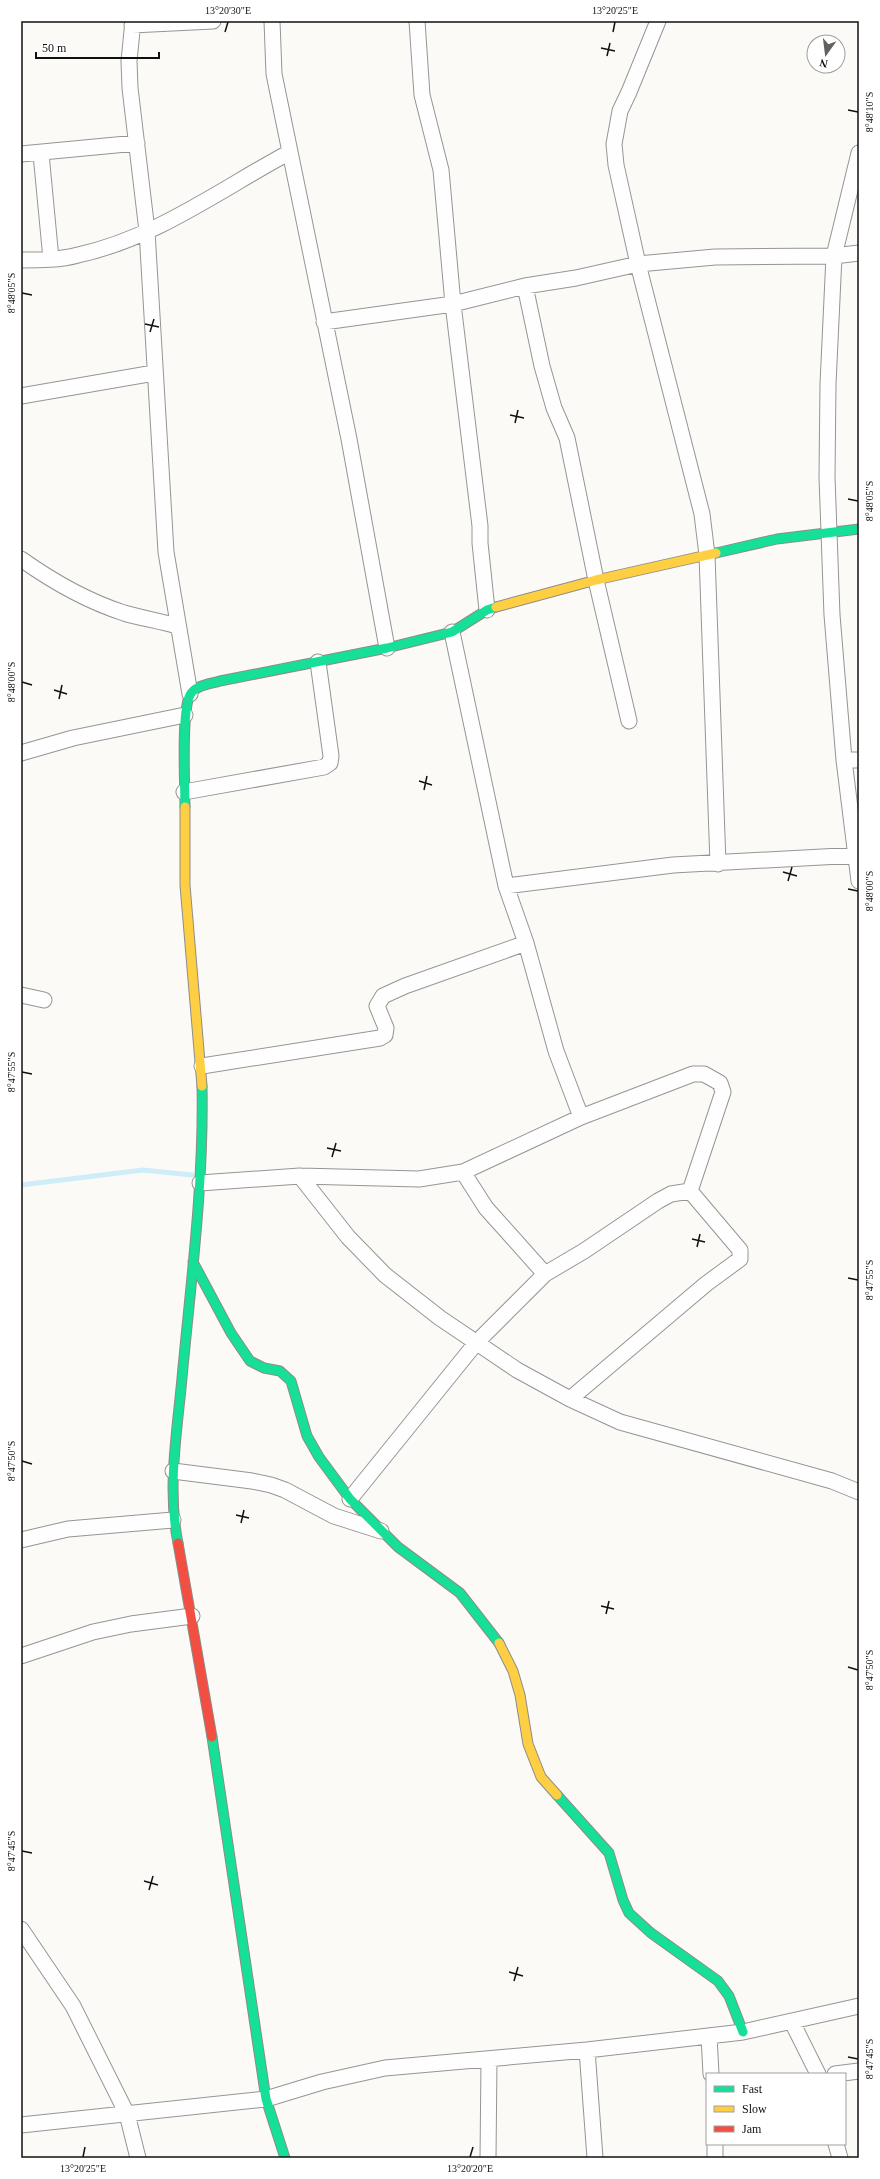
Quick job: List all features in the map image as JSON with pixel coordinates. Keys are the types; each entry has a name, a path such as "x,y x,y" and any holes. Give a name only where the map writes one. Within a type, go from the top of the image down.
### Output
{"street":[{"path":"213,21 132,23 129,68 146,231 166,552 177,626 190,694 185,715 185,885 202,1066 200,1183 173,1472 173,1520 192,1616 239,1910 266,2098 285,2158"},
{"path":"272,21 274,74 349,439 387,648"},
{"path":"418,21 422,95 441,170 453,304 478,502 487,610"},
{"path":"658,21 629,92 620,110 614,144 616,165 638,264 702,514 707,555 718,864"},
{"path":"21,154 41,154 137,143"},
{"path":"21,260 51,259 92,252 146,231 174,219 241,178 290,152"},
{"path":"859,153 855,186 834,256 828,384 829,532 832,615 852,760 859,881"},
{"path":"41,154 51,259"},
{"path":"324,322 453,304 525,286 576,278 638,264 715,257 834,256 859,253"},
{"path":"525,286 542,366 554,408 567,438 596,580 629,721"},
{"path":"21,396 154,373"},
{"path":"190,694 200,688 220,681 387,648 452,632 487,610 596,580 777,539 859,529"},
{"path":"21,559 53,580 99,604 124,613 177,626"},
{"path":"452,632 506,886 526,943 556,1051 581,1118"},
{"path":"184,792 324,767 330,763 331,756 318,662"},
{"path":"21,753 66,740 185,715"},
{"path":"506,886 672,865 718,864 857,856"},
{"path":"202,1066 380,1038 385,1035 386,1028 377,1006 383,996 405,986 526,943"},
{"path":"21,995 44,1000"},
{"path":"200,1183 300,1176 419,1179 463,1172 581,1118 693,1074 704,1074 714,1078 720,1083 723,1092 690,1191"},
{"path":"463,1172 486,1208 545,1274"},
{"path":"300,1176 348,1237 385,1275 414,1299 476,1343 570,1399 620,1422 825,1479 859,1492"},
{"path":"350,1499 476,1343 545,1274 584,1252 658,1201 671,1194 690,1191"},
{"path":"570,1399 706,1284 740,1259 740,1250 690,1191"},
{"path":"193,1262 231,1332 250,1361 264,1368 280,1371 291,1381 307,1436 318,1458 350,1499 398,1547 460,1593 497,1638 513,1671 520,1695 528,1744 533,1761 542,1777 609,1853 623,1900 629,1913 651,1933 718,1981 729,1996 743,2032"},
{"path":"173,1472 252,1481 271,1485 285,1490 334,1516 382,1531"},
{"path":"21,1540 68,1530 173,1520"},
{"path":"21,1656 93,1632 131,1624 192,1616"},
{"path":"21,1929 73,2006 127,2114 138,2158"},
{"path":"21,2125 266,2098 322,2082 385,2068 489,2060 743,2032 859,2006"},
{"path":"792,2022 818,2073"},
{"path":"709,2036 711,2073"},
{"path":"587,2050 595,2158"},
{"path":"488,2158 489,2060"},
{"path":"843,2073 859,2071"},
{"path":"715,2145 715,2158"},
{"path":"836,2145 840,2158"}],"waterway":[{"path":"21,1185 143,1170 192,1175"}],"traffic: fast":[{"path":"716,553 777,539 859,529"},
{"path":"185,807 185,716 190,695 196,689 204,685 220,681 387,648 452,632 487,610 496,607"},
{"path":"178,1543 173,1502 174,1461 199,1195 202,1086"},
{"path":"193,1262 231,1333 250,1361 264,1368 280,1371 291,1381 307,1436 319,1457 350,1499 398,1547 460,1593 499,1643"},
{"path":"212,1737 266,2099 285,2158"},
{"path":"557,1795 609,1853 623,1900 629,1913 651,1933 718,1981 729,1996 743,2032"}],"traffic: slow":[{"path":"496,607 596,580 716,553"},
{"path":"185,807 185,885 202,1086"},
{"path":"499,1643 513,1671 520,1695 528,1744 541,1777 557,1795"}],"traffic: jam":[{"path":"178,1543 212,1737"}]}
